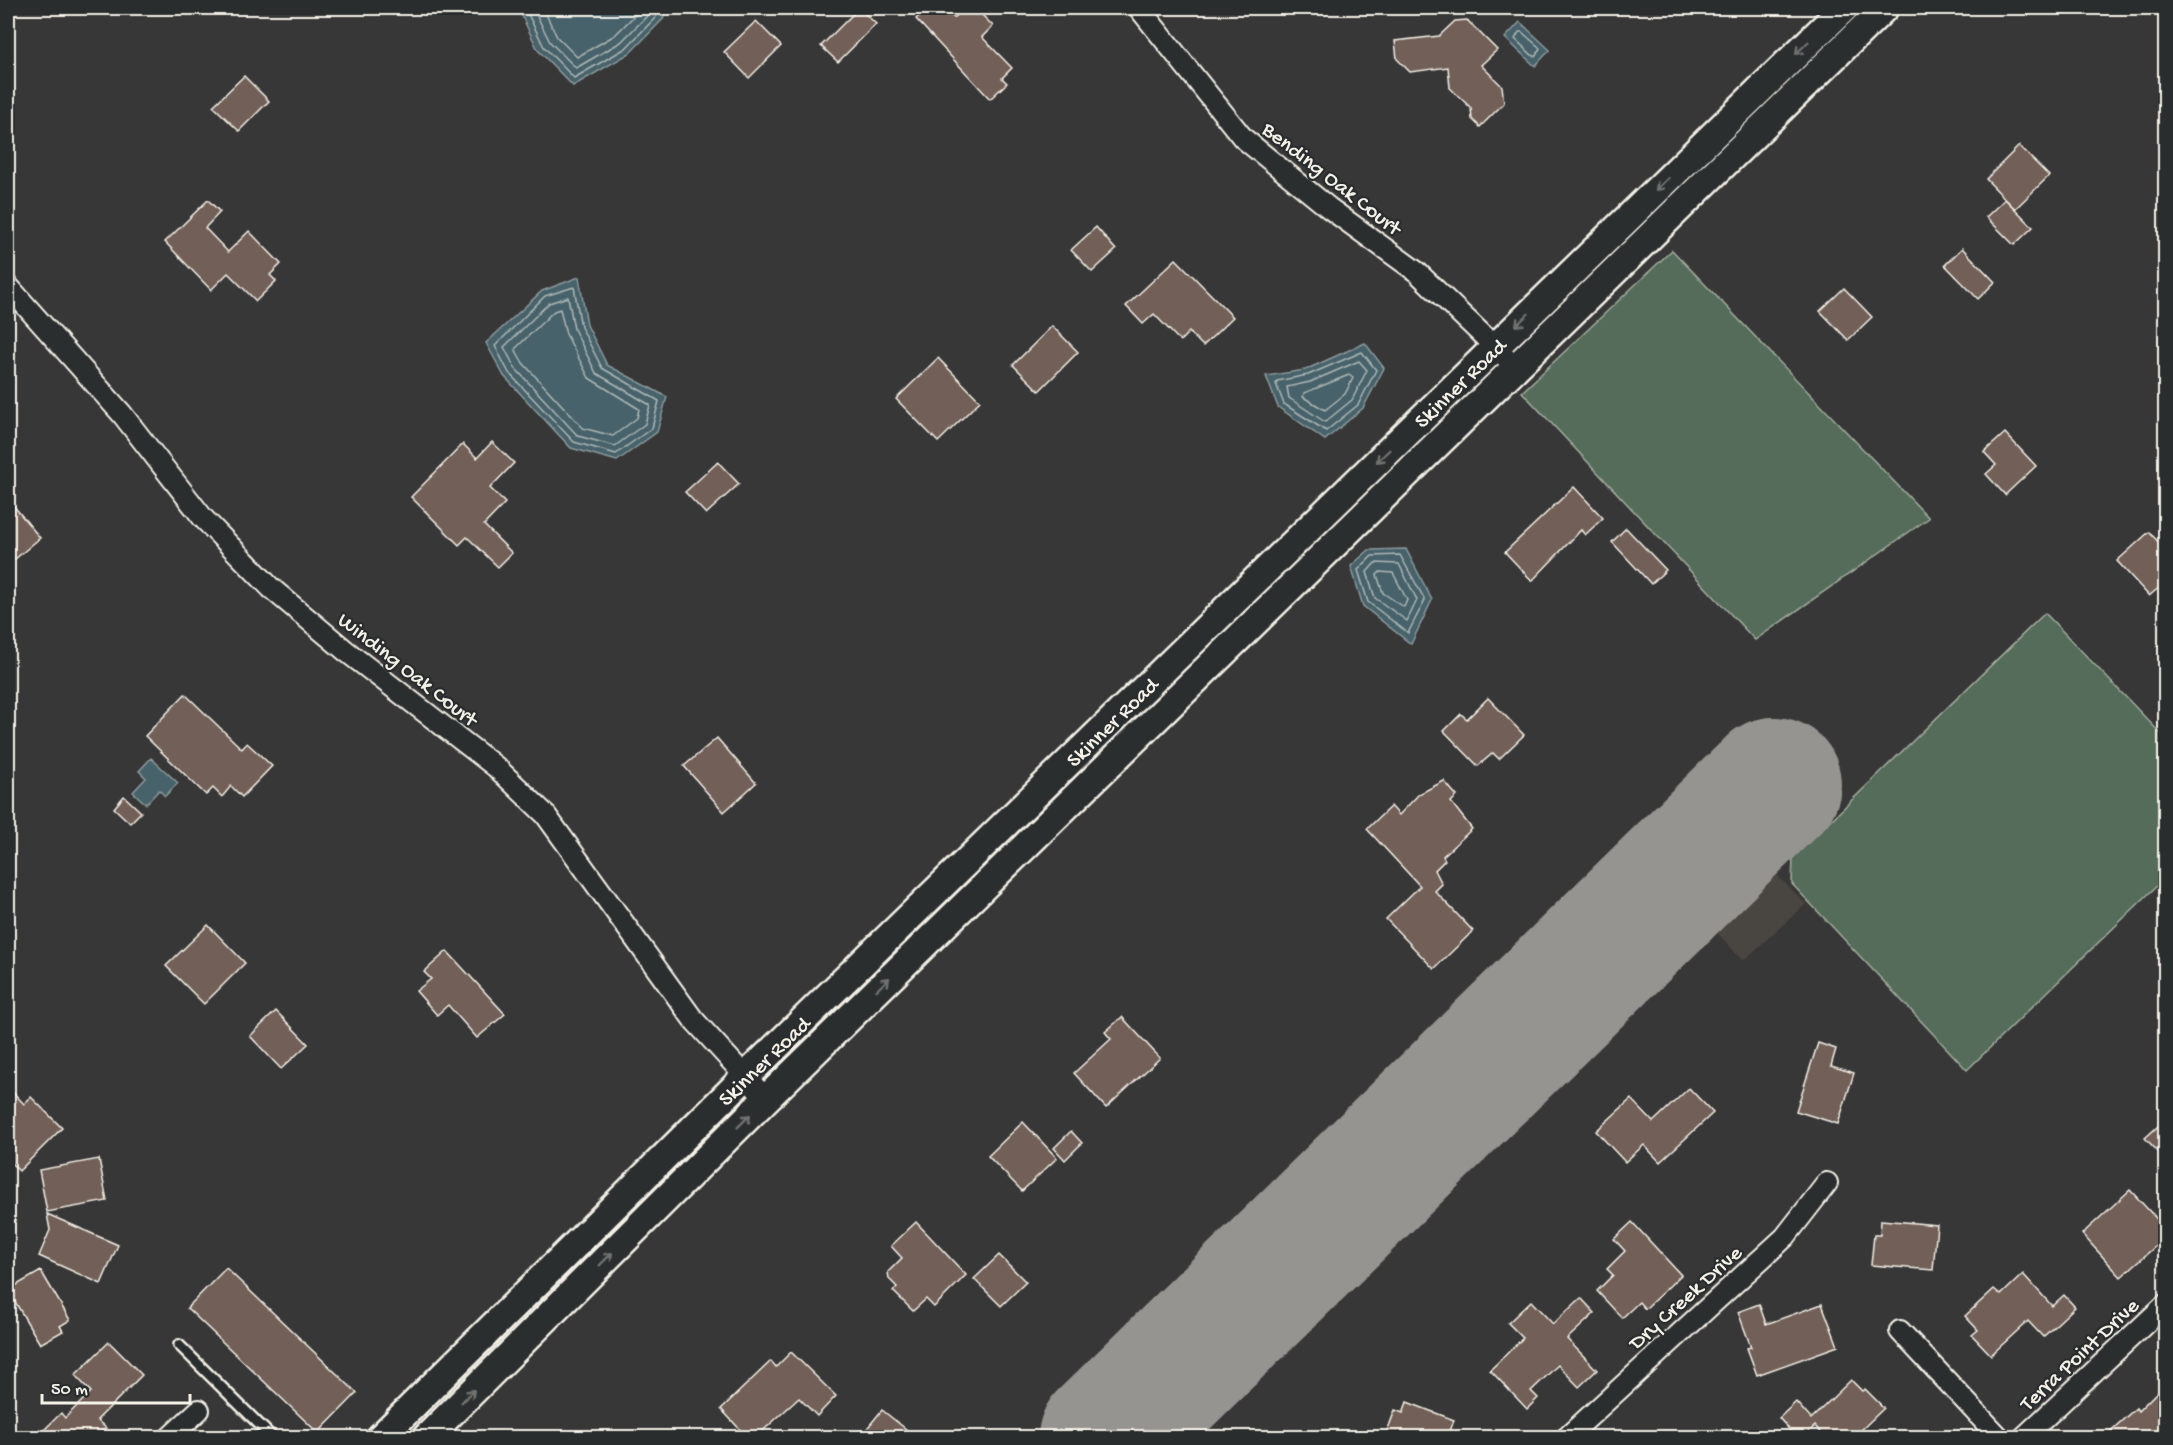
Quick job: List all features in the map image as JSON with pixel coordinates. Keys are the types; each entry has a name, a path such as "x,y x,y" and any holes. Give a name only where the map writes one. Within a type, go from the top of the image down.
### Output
{"street":[{"name":"Bending Oak Court","path":"1139,8 1243,138 1329,208 1417,272 1516,367"},
{"name":"Skinner Road","path":"380,1437 745,1077 1844,8"},
{"name":"Skinner Road","path":"426,1437 766,1099 1884,8"},
{"name":"Winding Oak Court","path":"8,286 122,414 203,518 271,588 346,651 496,767 545,814 693,1019 766,1099"},
{"name":"Dry Creek Drive","path":"1566,1437 1785,1237 1827,1183"},
{"name":"Terra Point Drive","path":"2023,1437 2166,1304"},
{"path":"1900,1331 2000,1437"},
{"path":"169,1437 199,1410"}],"lane":[{"path":"178,1345 273,1437"}],"shaded area":[{"path":"1763,753 1812,805 1759,857 1806,904 1743,961 1700,914 1164,1437 1060,1437"}],"green space":[{"path":"1672,250 1929,518 1755,640 1522,392"},
{"path":"2045,613 2165,738 2165,878 1967,1070 1792,884 1793,857"}],"water":[{"path":"518,8 595,8 599,11 601,8 661,8 664,18 630,53 573,86 538,50"},
{"path":"1520,22 1550,50 1535,66 1505,38"},
{"path":"579,277 587,325 607,365 667,397 657,432 617,461 571,448 504,376 486,343 542,291"},
{"path":"1365,343 1384,368 1363,408 1325,440 1278,407 1266,376 1305,370"},
{"path":"1406,549 1432,600 1411,644 1363,606 1351,566 1369,550"},
{"path":"151,758 178,783 165,796 159,790 146,804 133,792 146,778 139,771"}],"building":[{"path":"859,8 876,24 838,62 821,46"},
{"path":"928,8 944,8 954,18 965,8 975,8 993,26 982,37 1012,68 1002,78 1007,83 990,99 916,19"},
{"path":"1467,20 1497,50 1481,65 1502,86 1504,103 1480,127 1472,119 1471,108 1450,88 1448,67 1410,72 1397,59 1395,41 1439,36 1455,21"},
{"path":"756,21 781,46 749,78 724,52"},
{"path":"244,76 269,101 239,131 213,106"},
{"path":"2019,146 2049,176 2015,209 1986,179"},
{"path":"2005,199 2033,227 2014,245 1986,217"},
{"path":"208,200 220,212 205,228 228,252 249,231 281,264 270,275 276,281 256,301 228,273 211,290 165,242"},
{"path":"1096,227 1116,250 1092,272 1071,250"},
{"path":"1962,248 1995,282 1978,299 1945,265"},
{"path":"1176,259 1233,317 1203,346 1189,332 1180,341 1154,314 1143,324 1126,306"},
{"path":"1844,288 1872,317 1848,340 1820,311"},
{"path":"1052,326 1078,352 1039,391 1013,365"},
{"path":"938,358 980,401 938,442 896,399"},
{"path":"2005,433 2036,466 2005,495 1986,474 1996,465 1984,452"},
{"path":"492,442 514,463 490,488 505,503 484,525 512,553 498,567 467,537 459,545 411,497 463,444 477,458"},
{"path":"718,462 739,484 706,514 685,492"},
{"path":"1574,487 1603,518 1585,535 1581,530 1532,581 1505,552"},
{"path":"8,499 40,538 8,565"},
{"path":"1626,528 1666,570 1651,584 1612,542"},
{"path":"2149,532 2166,550 2166,582 2149,596 2117,561"},
{"path":"185,694 242,749 247,743 272,766 242,797 231,786 222,797 213,788 206,795 145,736"},
{"path":"1488,698 1524,735 1499,759 1493,753 1478,766 1444,731 1461,714 1467,719"},
{"path":"717,738 756,783 724,812 684,766"},
{"path":"1444,781 1457,796 1451,802 1472,829 1443,856 1445,860 1435,870 1442,884 1435,891 1473,931 1434,969 1386,919 1420,886 1367,829 1391,806 1399,815 1419,794"},
{"path":"124,796 141,812 130,823 114,808"},
{"path":"208,925 245,963 204,1004 166,966"},
{"path":"447,951 505,1014 477,1038 448,1005 437,1015 416,991 431,979 424,972"},
{"path":"276,1011 308,1044 281,1069 250,1036"},
{"path":"1122,1017 1160,1058 1106,1108 1074,1073 1111,1039 1105,1032"},
{"path":"1818,1043 1836,1049 1831,1066 1854,1073 1838,1124 1796,1111"},
{"path":"8,1087 24,1104 31,1097 62,1128 19,1171 8,1160"},
{"path":"1689,1088 1713,1113 1660,1162 1644,1145 1625,1162 1596,1131 1631,1099 1653,1122"},
{"path":"2166,1119 2166,1160 2145,1138"},
{"path":"1023,1122 1057,1158 1022,1191 988,1156"},
{"path":"1071,1131 1082,1143 1065,1160 1054,1148"},
{"path":"99,1159 107,1201 47,1212 39,1170"},
{"path":"2130,1190 2166,1229 2166,1237 2121,1277 2082,1234"},
{"path":"47,1214 118,1245 101,1284 39,1256 50,1230"},
{"path":"1881,1220 1937,1225 1933,1270 1871,1265 1874,1235 1880,1235"},
{"path":"916,1222 966,1275 934,1307 926,1299 913,1311 893,1291 897,1287 889,1279 888,1272 902,1258 891,1246"},
{"path":"1632,1222 1681,1275 1645,1309 1639,1302 1622,1318 1597,1291 1613,1275 1607,1269 1625,1251 1614,1239"},
{"path":"999,1255 1026,1282 1001,1306 974,1279"},
{"path":"226,1268 357,1393 318,1433 187,1308"},
{"path":"41,1271 70,1320 60,1326 63,1331 40,1344 8,1290"},
{"path":"2023,1274 2052,1306 2064,1295 2075,1307 2043,1337 2028,1321 1991,1355 1972,1335 1978,1330 1965,1316 1994,1289 2001,1295"},
{"path":"1581,1298 1595,1313 1567,1339 1597,1370 1579,1387 1558,1365 1531,1391 1538,1398 1527,1409 1490,1370 1523,1338 1508,1323 1531,1301 1553,1324"},
{"path":"1759,1304 1766,1324 1822,1304 1838,1346 1757,1375 1747,1348 1751,1347 1738,1312"},
{"path":"109,1342 142,1375 97,1420 106,1428 96,1437 37,1437 61,1413 65,1418 91,1392 75,1375"},
{"path":"791,1352 836,1396 817,1416 799,1398 756,1437 747,1437 721,1409 771,1361 776,1367"},
{"path":"1851,1380 1862,1391 1865,1389 1884,1408 1856,1435 1852,1431 1845,1437 1825,1437 1815,1426 1803,1437 1796,1437 1779,1418 1796,1402 1811,1419"},
{"path":"2166,1383 2166,1437 2104,1437 2136,1408 2138,1411"},
{"path":"1407,1402 1454,1420 1448,1437 1385,1437 1395,1410 1403,1413"},
{"path":"882,1410 916,1437 860,1437"}],"runway":[{"path":"1105,1438 1774,784"}]}
